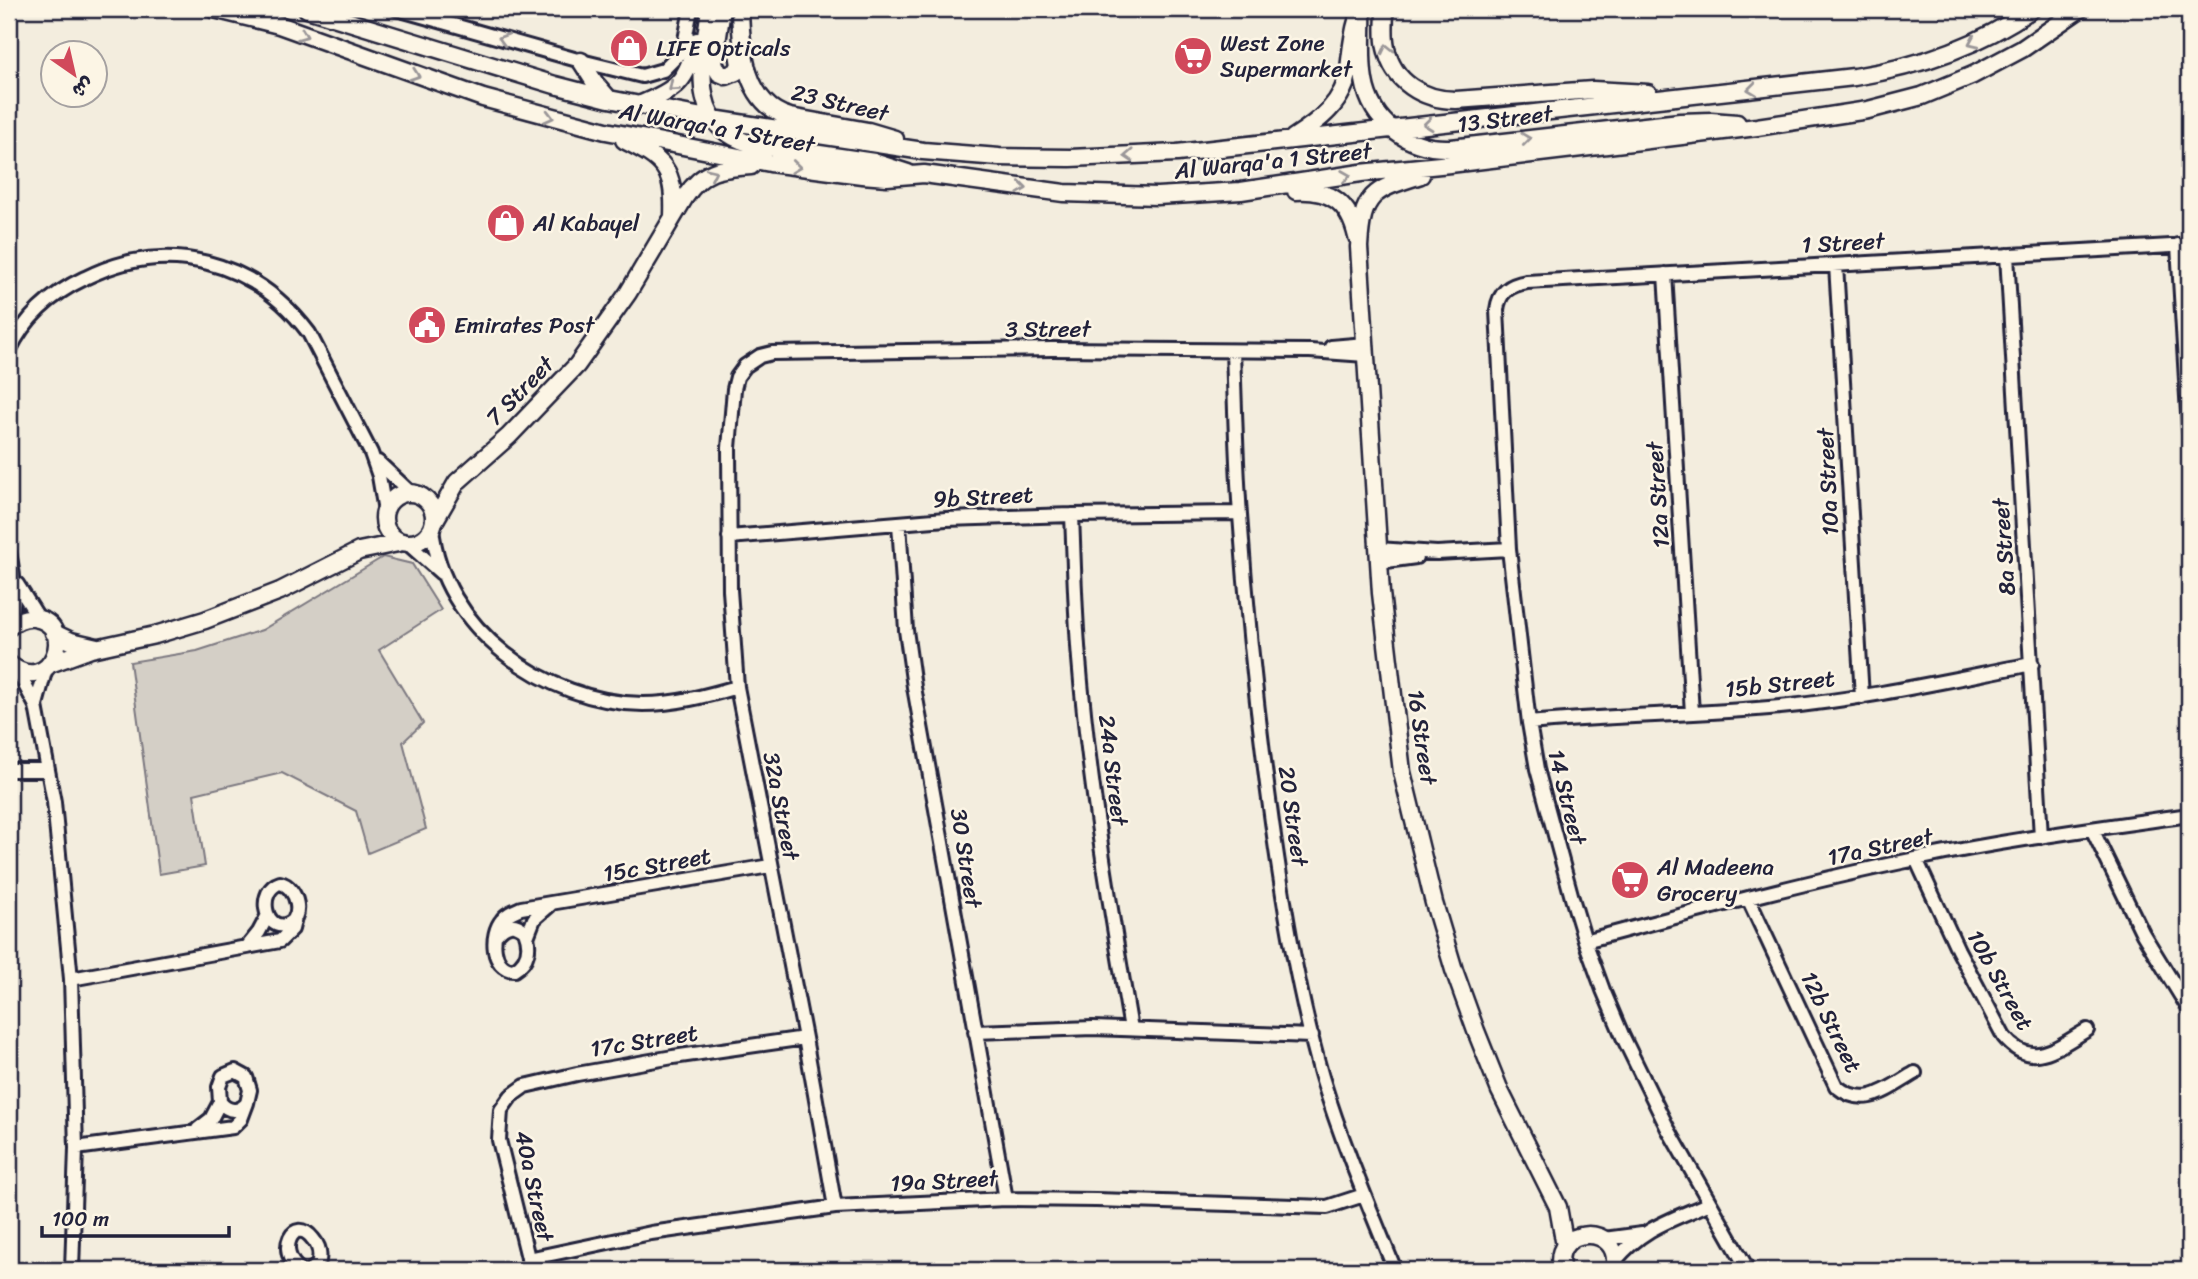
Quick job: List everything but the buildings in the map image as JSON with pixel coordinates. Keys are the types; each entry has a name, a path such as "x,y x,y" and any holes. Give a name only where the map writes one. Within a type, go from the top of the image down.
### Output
{"street":[{"name":"Al Warqa'a 1 Street","path":"214,9 279,26 483,98 606,131 770,163 874,176 911,174 1064,193 1157,196 1241,191 1361,173 1757,127 1868,110 1948,86 1973,75 2022,49 2080,9"},
{"name":"Al Warqa'a 1 Street","path":"307,9 609,99 713,119 922,151 1030,159 1177,153 1854,77 1900,68 1948,53 2005,27 2032,9"},
{"path":"332,17 348,9"},
{"path":"397,9 634,76 656,73 669,65 682,47 691,9"},
{"path":"639,104 664,94 682,79 690,65 710,9"},
{"path":"710,9 702,75 704,97 713,119 724,131 742,142 874,162 911,174"},
{"path":"722,9 714,63 719,73 726,76 736,72 740,65 734,27 738,9"},
{"name":"23 Street","path":"738,9 750,75 756,92 767,106 790,117 880,134 922,151"},
{"path":"1289,141 1323,117 1342,93 1349,71 1354,29 1362,9"},
{"name":"13 Street","path":"1362,9 1364,82 1373,106 1390,128 1418,144 1440,148 1680,121 1718,121 1757,127"},
{"name":"13 Street","path":"1385,9 1384,41 1392,66 1410,87 1436,99 1456,100 1593,90 1674,97"},
{"path":"581,61 609,99"},
{"path":"606,131 648,152 661,162 672,185 673,216"},
{"name":"7 Street","path":"433,525 457,482 509,436 576,365 628,293 689,190 708,174 730,167 770,163"},
{"name":"16 Street","path":"1359,247 1362,216 1375,194 1391,184 1450,164"},
{"name":"16 Street","path":"1241,191 1313,191 1327,195 1340,202 1354,224 1359,247 1379,556 1402,772 1434,903 1454,970 1483,1048 1522,1138 1558,1207 1596,1237"},
{"path":"2184,245 2189,431"},
{"name":"1 Street","path":"1502,293 1509,287 1527,282 2184,245"},
{"name":"8a Street","path":"2007,255 2041,836"},
{"path":"9,351 20,331 40,307 57,293 110,267 142,259 173,257 205,261 235,272 263,288 299,320 317,347 371,453 379,476 388,532 405,542 442,573"},
{"name":"10a Street","path":"1836,265 1862,697"},
{"name":"12a Street","path":"1665,274 1692,713"},
{"name":"14 Street","path":"1502,293 1497,310 1509,549 1529,723 1537,769 1585,941 1623,1037 1645,1083 1748,1270"},
{"name":"3 Street","path":"733,408 735,383 745,366 760,356 785,353 1052,349 1310,351 1328,347 1366,350"},
{"name":"20 Street","path":"1233,351 1239,513 1250,648 1292,950 1334,1116 1395,1270"},
{"name":"32a Street","path":"733,408 729,448 729,537 737,687 835,1207"},
{"path":"371,453 393,479 429,503 432,509 435,551 442,573 464,611 499,648 524,667 551,683 580,694 632,703 673,702 704,697 737,687"},
{"name":"7 Street","path":"411,493 435,490 457,482"},
{"path":"359,551 388,505 397,496 411,493"},
{"name":"9b Street","path":"729,537 959,518 1239,513"},
{"name":"24a Street","path":"1072,515 1079,657 1090,765 1106,882 1131,1029"},
{"name":"30 Street","path":"899,523 906,630 914,687 1006,1199"},
{"path":"11,666 29,673 71,655 155,635 230,611 305,580 359,551 418,541 424,538 433,525"},
{"path":"1379,556 1509,549"},
{"path":"9,553 15,581 27,604 39,619"},
{"path":"9,627 15,581"},
{"path":"9,627 19,620 32,618 48,624 54,633 57,652 48,666 36,706"},
{"path":"54,633 72,641 99,647"},
{"name":"15b Street","path":"1529,723 1780,707 1862,697 2032,664"},
{"path":"11,666 36,706 54,802 72,979 76,1148 72,1270"},
{"path":"9,771 48,770"},
{"name":"17a Street","path":"1585,941 1748,898 1916,859 2041,836 2189,815"},
{"path":"2092,829 2143,934 2189,1009"},
{"name":"10b Street","path":"1916,859 1958,950 2004,1037 2012,1046 2022,1053 2045,1054 2087,1030"},
{"name":"15c Street","path":"496,934 501,920 521,908 771,866"},
{"path":"72,979 279,941 292,929 295,918 296,910 295,895 286,884 280,883 268,890 265,903 268,915 277,925 290,923 295,918"},
{"name":"12b Street","path":"1748,898 1836,1086 1846,1094 1858,1098 1870,1097 1915,1073"},
{"path":"527,937 534,919 551,905"},
{"path":"247,947 268,915"},
{"path":"513,924 525,931 528,954 524,962 514,970 503,967 496,956 496,934 506,925 513,924"},
{"path":"975,1032 1054,1028 1312,1036"},
{"name":"17c Street","path":"501,1110 511,1096 525,1086 673,1057 805,1038"},
{"path":"76,1148 233,1127 241,1119 247,1103 250,1090 246,1077 234,1071 223,1076 220,1081 220,1102 211,1119 195,1131"},
{"path":"220,1102 224,1107 237,1110 247,1103"},
{"name":"40a Street","path":"501,1110 499,1140 530,1265"},
{"name":"19a Street","path":"530,1265 650,1233 835,1207 1006,1199 1327,1207 1364,1195"},
{"path":"1614,1266 1642,1234 1708,1199"},
{"name":"16 Street","path":"1558,1207 1558,1262"},
{"path":"293,1267 288,1253 289,1238 300,1230 307,1232 319,1250 318,1265 312,1270"},
{"path":"1558,1262 1571,1240 1642,1234"},
{"path":"1596,1237 1610,1245 1614,1266"}],"shaded area":[{"path":"383,557 412,564 441,610 379,650 423,723 403,742 426,829 368,853 356,811 282,773 194,794 205,866 159,874 130,662 197,651 262,630"}],"place":[{"name":"LIFE Opticals","path":"629,48"},
{"name":"West Zone Supermarket","path":"1193,56"},
{"name":"Al Kabayel","path":"506,223"},
{"name":"Emirates Post","path":"427,325"},
{"name":"Al Madeena Grocery","path":"1630,880"}]}
